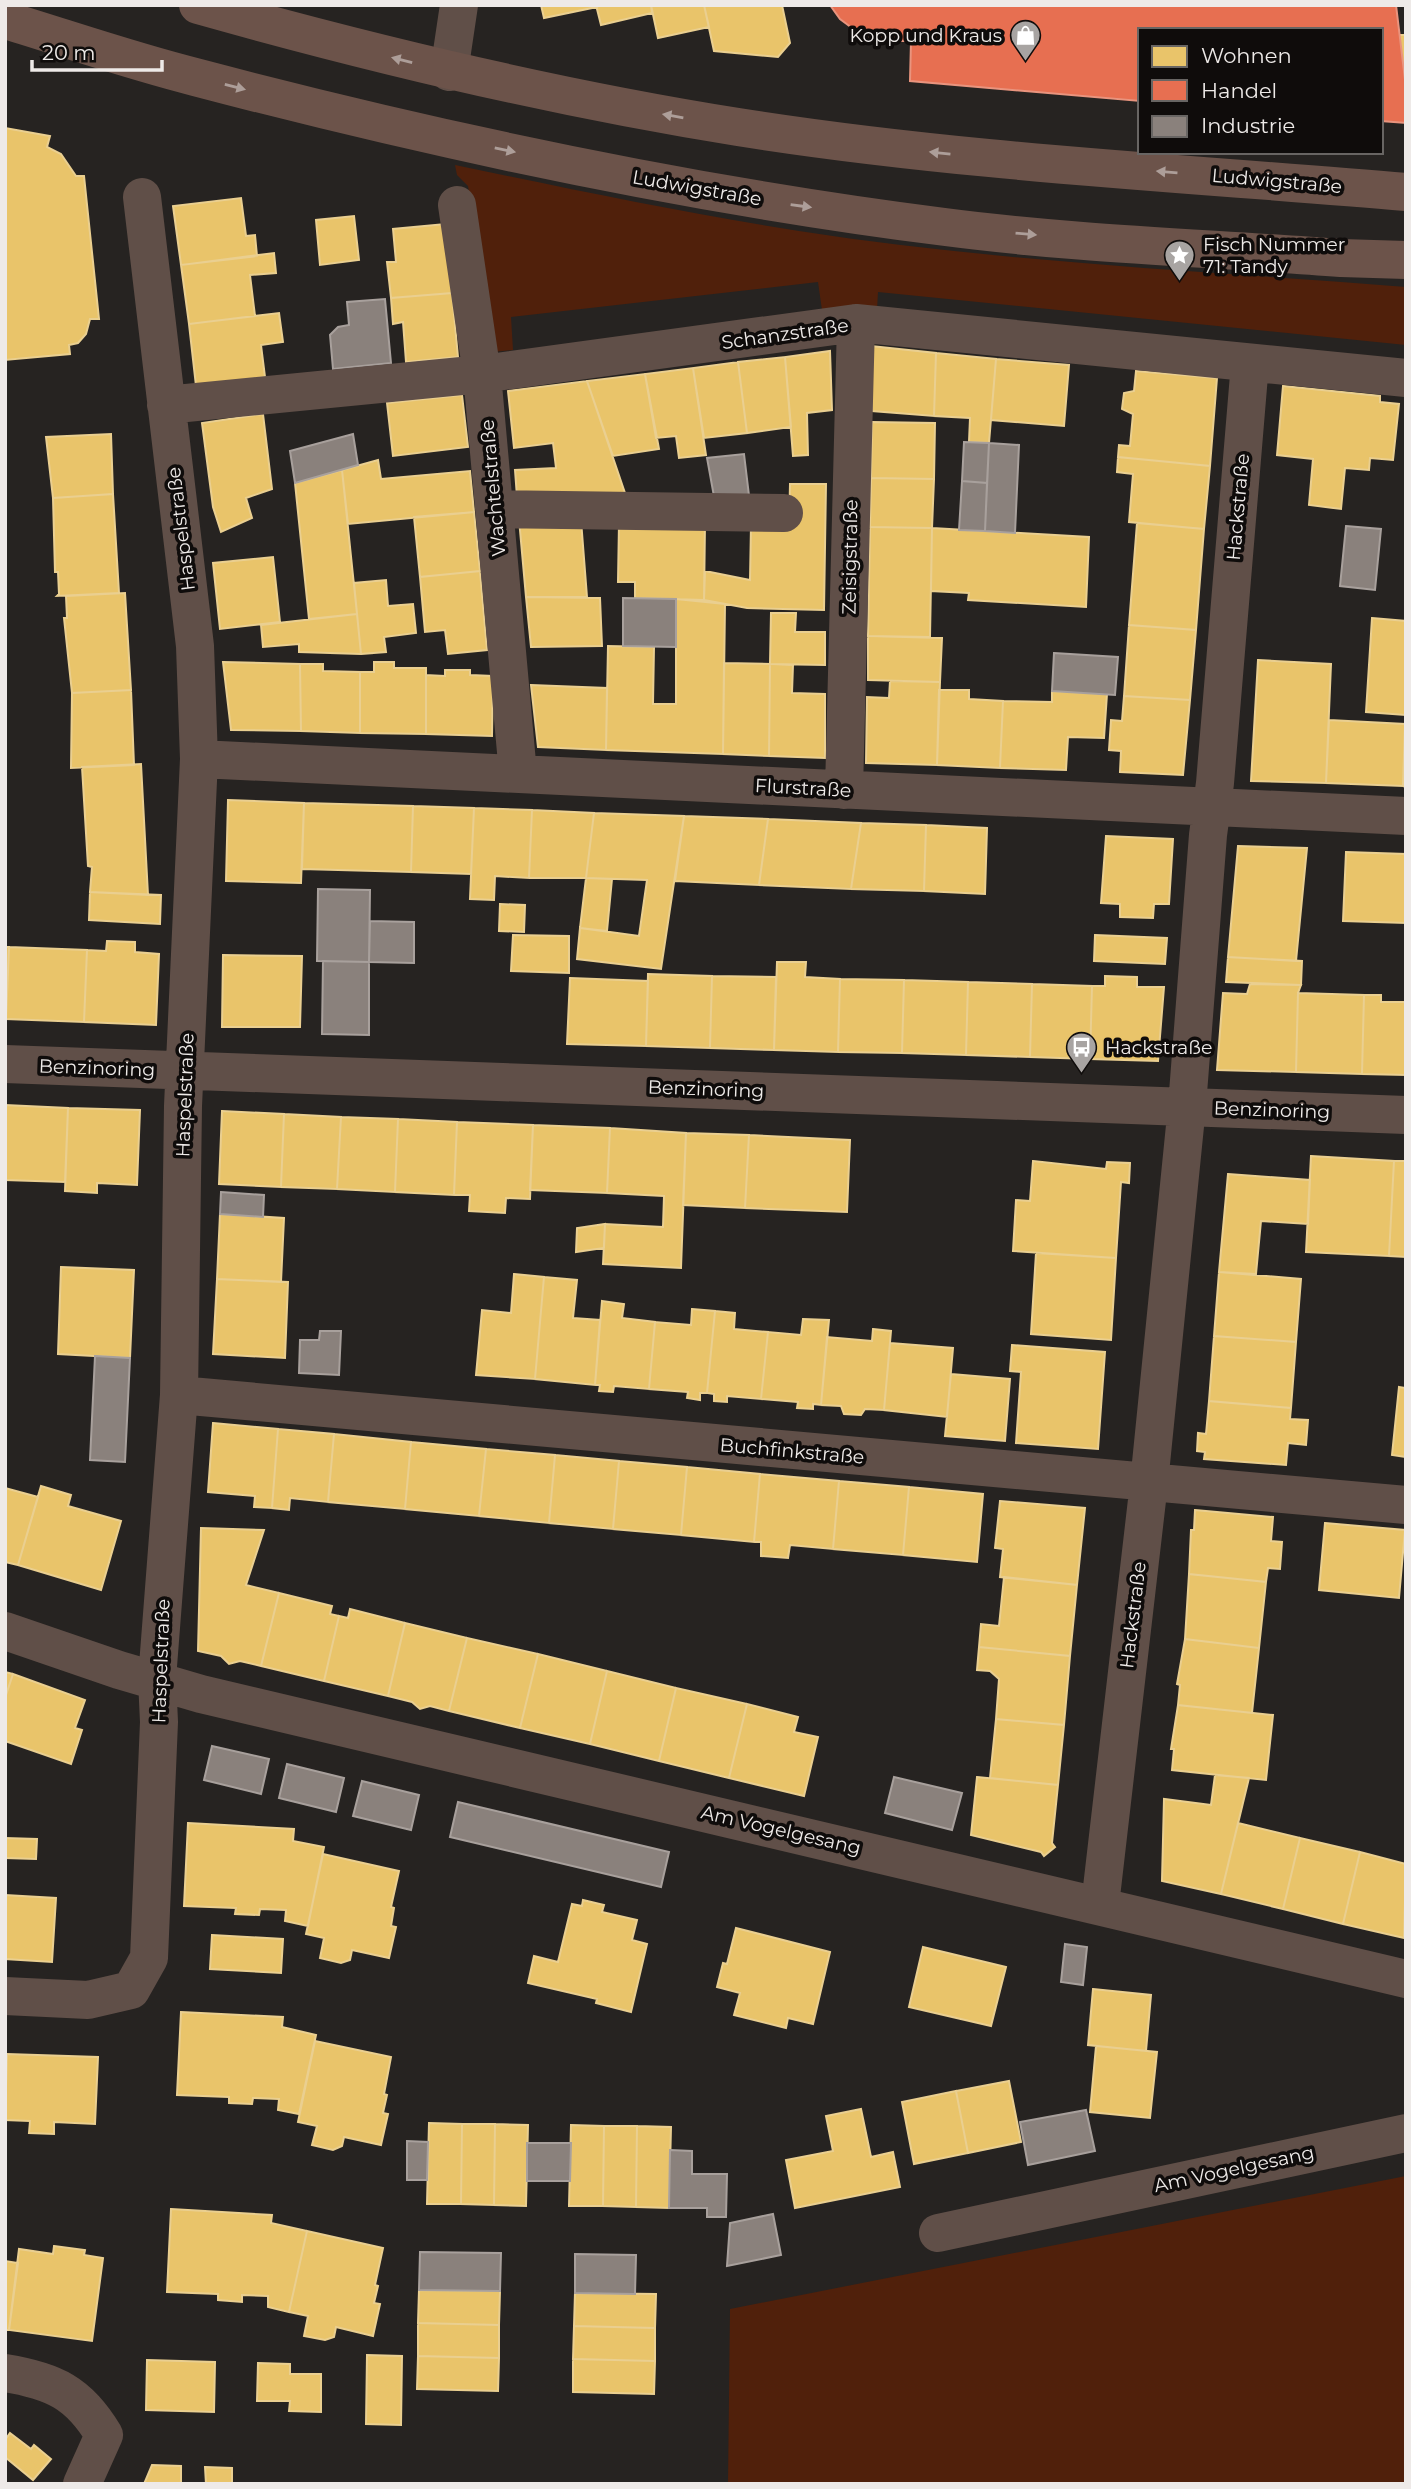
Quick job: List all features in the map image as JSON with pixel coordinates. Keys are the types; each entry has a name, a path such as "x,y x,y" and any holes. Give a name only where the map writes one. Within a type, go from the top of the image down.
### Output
{"main road":[{"name":"Ludwigstraße","path":"198,5 449,72 740,127 943,154 1406,192"},
{"name":"Ludwigstraße","path":"5,20 193,77 438,136 608,172 762,200 949,227 1341,258 1406,260"}],"street":[{"path":"449,72 460,5"},
{"name":"Haspelstraße","path":"5,1996 88,2000 131,1990 149,1958 159,1722 157,1679 179,1395 186,1071 200,759 195,646 142,197"},
{"name":"Wachtelstraße","path":"457,205 482,374 518,774"},
{"name":"Schanzstraße","path":"166,405 482,374 856,323 1406,378"},
{"name":"Zeisigstraße","path":"844,790 856,323"},
{"name":"Hackstraße","path":"1100,1905 1149,1483 1187,1106 1250,363"},
{"path":"495,509 784,513"},
{"name":"Flurstraße","path":"200,759 1406,816"},
{"name":"Benzinoring","path":"5,1064 1406,1115"},
{"name":"Buchfinkstraße","path":"179,1395 1406,1505"},
{"name":"Am Vogelgesang","path":"5,1631 119,1670 201,1694 1406,1979"},
{"name":"Am Vogelgesang","path":"938,2233 1406,2133"},
{"path":"5,2373 69,2392 89,2410 104,2435 82,2484"}],"shaded area":[{"path":"455,165 713,216 874,242 1102,265 1406,287 1406,345 878,292 877,310 822,310 818,282 511,317 513,350 483,353 471,203 468,186 457,175"},
{"path":"1406,2176 1406,2484 728,2484 730,2309"}],"building: Wohnen":[{"path":"541,5 596,5 597,7 544,18"},
{"path":"596,5 651,5 652,13 601,25"},
{"path":"651,5 704,5 709,27 658,38"},
{"path":"704,5 782,5 790,43 778,57 714,51"},
{"path":"1399,35 1406,35 1406,88"},
{"path":"5,128 50,136 47,147 61,154 76,176 84,176 99,319 90,319 86,334 78,343 69,345 70,354 5,360"},
{"path":"241,198 246,236 255,235 257,256 181,265 173,206"},
{"path":"354,216 359,260 320,265 316,220"},
{"path":"445,224 452,293 391,298 387,262 396,262 393,229"},
{"path":"274,253 276,273 250,275 255,316 189,324 181,265"},
{"path":"452,293 458,357 406,362 403,322 393,324 391,298"},
{"path":"279,313 283,342 261,345 265,377 196,386 189,324"},
{"path":"871,346 936,353 934,416 872,411"},
{"path":"830,351 832,410 807,413 808,455 793,456 785,357"},
{"path":"936,353 996,359 989,443 969,442 970,418 934,416"},
{"path":"785,357 791,427 747,433 738,362"},
{"path":"996,359 1069,365 1064,426 991,420"},
{"path":"738,362 747,433 704,438 693,368"},
{"path":"693,368 706,455 679,458 676,436 656,438 645,374"},
{"path":"1136,371 1217,378 1210,466 1118,457 1119,445 1130,446 1133,414 1122,409 1124,393 1134,391"},
{"path":"645,374 659,449 613,456 587,381"},
{"path":"587,381 627,499 517,497 515,470 556,468 553,443 514,448 508,391"},
{"path":"1283,386 1380,396 1380,402 1399,404 1393,460 1370,458 1369,470 1345,468 1341,509 1309,505 1313,459 1277,455"},
{"path":"462,395 468,447 393,456 387,403"},
{"path":"263,414 272,489 246,498 252,518 221,532 213,507 202,423"},
{"path":"872,422 935,423 934,479 871,478"},
{"path":"111,434 113,494 53,498 46,437"},
{"path":"1118,457 1210,466 1204,529 1129,522 1133,474 1117,472"},
{"path":"378,460 381,479 470,471 474,512 348,524 342,470"},
{"path":"342,470 357,614 309,619 295,483"},
{"path":"871,478 934,479 932,528 870,527"},
{"path":"790,484 826,484 824,610 747,608 704,600 705,571 750,580 751,525 789,526"},
{"path":"113,494 119,593 57,596 53,498"},
{"path":"474,512 480,571 420,577 414,517"},
{"path":"519,519 581,520 587,597 526,597"},
{"path":"619,523 705,523 704,600 635,598 635,582 618,582"},
{"path":"1137,523 1204,529 1196,630 1129,625"},
{"path":"870,527 932,528 930,637 868,636"},
{"path":"932,528 1089,537 1086,607 968,600 969,593 931,591"},
{"path":"273,557 280,622 220,629 213,563"},
{"path":"480,571 487,650 448,654 445,630 425,632 420,577"},
{"path":"386,580 388,606 413,604 416,633 384,637 386,652 361,654 354,583"},
{"path":"125,593 131,690 72,693 64,618 67,618 66,596"},
{"path":"526,597 600,598 602,646 531,647"},
{"path":"676,599 725,604 723,754 606,750 608,646 654,647 653,704 676,704"},
{"path":"771,613 796,613 795,632 825,632 825,665 770,664"},
{"path":"357,614 361,654 299,652 299,644 263,647 261,625"},
{"path":"1372,618 1406,621 1405,715 1366,712"},
{"path":"1129,625 1196,630 1190,700 1124,696"},
{"path":"868,636 942,638 940,682 868,680"},
{"path":"1258,660 1331,664 1326,783 1251,781"},
{"path":"223,662 300,664 301,731 231,730"},
{"path":"374,662 394,662 394,668 426,668 426,734 360,733 360,672 374,672"},
{"path":"724,663 770,664 769,756 723,754"},
{"path":"300,664 323,664 323,671 360,672 360,733 301,731"},
{"path":"770,664 793,665 792,693 825,694 825,758 769,756"},
{"path":"445,670 470,670 470,675 493,676 492,736 426,734 426,675 445,676"},
{"path":"890,681 940,682 937,765 866,763 867,697 889,698"},
{"path":"531,685 607,688 606,750 538,747"},
{"path":"131,690 134,765 71,768 72,693"},
{"path":"939,690 969,690 969,699 1003,701 1000,768 937,765"},
{"path":"1052,691 1107,694 1104,738 1068,737 1066,770 1000,768 1003,701 1052,702"},
{"path":"1124,696 1190,700 1183,775 1120,772 1121,751 1109,750 1111,720 1122,721"},
{"path":"1329,720 1405,724 1403,786 1326,783"},
{"path":"1406,724 1406,787 1403,786"},
{"path":"141,764 148,895 90,892 92,867 88,866 82,767"},
{"path":"228,800 304,803 301,883 226,881"},
{"path":"304,803 413,806 411,872 302,869"},
{"path":"413,806 474,808 471,874 411,872"},
{"path":"474,808 532,810 529,878 495,876 494,900 470,899"},
{"path":"532,810 594,813 586,878 529,878"},
{"path":"594,813 684,816 661,969 577,959 580,928 639,936 647,880 586,878"},
{"path":"684,816 768,819 759,885 675,881"},
{"path":"768,819 861,823 851,889 759,885"},
{"path":"861,823 926,825 924,891 851,889"},
{"path":"926,825 987,828 985,894 924,891"},
{"path":"1106,836 1173,839 1169,904 1154,904 1153,918 1120,917 1120,904 1101,903"},
{"path":"1238,846 1307,848 1296,961 1228,957"},
{"path":"1346,852 1406,854 1406,923 1343,921"},
{"path":"586,878 612,879 607,931 580,928"},
{"path":"90,892 161,895 160,924 89,920"},
{"path":"500,904 525,905 524,932 499,931"},
{"path":"513,935 569,936 569,973 511,971"},
{"path":"1095,935 1167,938 1165,964 1094,961"},
{"path":"107,941 135,942 135,952 159,954 156,1025 84,1022 87,950 106,951"},
{"path":"5,947 9,947 6,1019 5,1019"},
{"path":"9,947 87,950 84,1022 6,1019"},
{"path":"223,955 302,956 300,1027 222,1027"},
{"path":"1228,957 1302,961 1301,985 1226,982"},
{"path":"777,962 806,962 805,977 840,979 838,1052 774,1050"},
{"path":"648,974 712,976 710,1048 646,1046"},
{"path":"712,976 776,977 774,1050 710,1048"},
{"path":"1105,976 1137,977 1137,987 1164,987 1158,1061 1090,1059 1092,986 1105,986"},
{"path":"570,978 648,981 646,1046 567,1044"},
{"path":"840,979 904,980 902,1053 838,1052"},
{"path":"904,980 968,982 966,1055 902,1053"},
{"path":"968,982 1032,984 1030,1057 966,1055"},
{"path":"1032,984 1092,986 1090,1059 1030,1057"},
{"path":"1250,984 1301,985 1298,993 1296,1072 1217,1070 1223,993 1247,994"},
{"path":"1298,993 1364,995 1362,1074 1296,1072"},
{"path":"1364,995 1381,995 1381,1002 1406,1002 1406,1075 1362,1074"},
{"path":"5,1105 68,1108 65,1182 5,1180"},
{"path":"68,1108 140,1110 137,1185 97,1183 97,1193 65,1191"},
{"path":"222,1111 284,1114 281,1187 219,1184"},
{"path":"284,1114 341,1117 337,1189 281,1187"},
{"path":"341,1117 398,1119 395,1192 337,1189"},
{"path":"398,1119 457,1122 454,1195 395,1192"},
{"path":"457,1122 533,1125 530,1199 506,1198 505,1213 469,1211 470,1195 454,1195"},
{"path":"533,1125 610,1128 607,1193 530,1190"},
{"path":"610,1128 686,1133 681,1268 603,1264 605,1224 663,1227 664,1196 607,1193"},
{"path":"686,1133 749,1135 745,1208 683,1205"},
{"path":"749,1135 850,1140 847,1212 745,1208"},
{"path":"1311,1156 1394,1161 1389,1256 1306,1252"},
{"path":"1033,1161 1106,1169 1107,1162 1130,1163 1129,1183 1121,1182 1116,1258 1013,1251 1016,1200 1030,1201"},
{"path":"1394,1161 1406,1161 1406,1257 1389,1256"},
{"path":"1228,1174 1310,1180 1308,1224 1261,1221 1256,1274 1219,1272"},
{"path":"220,1214 284,1218 281,1282 217,1279"},
{"path":"605,1224 604,1248 576,1252 577,1228"},
{"path":"1036,1253 1116,1258 1111,1340 1031,1334"},
{"path":"61,1267 134,1270 130,1358 58,1354"},
{"path":"1219,1272 1301,1279 1296,1342 1214,1336"},
{"path":"514,1274 544,1277 535,1379 476,1375 482,1310 511,1313"},
{"path":"544,1277 577,1280 573,1318 600,1320 595,1385 535,1379"},
{"path":"217,1279 288,1282 285,1358 213,1354"},
{"path":"602,1301 624,1304 622,1318 655,1322 649,1389 614,1386 613,1392 599,1391 600,1385 595,1385"},
{"path":"692,1309 715,1311 707,1393 700,1393 700,1400 687,1398 688,1392 649,1389 655,1322 691,1325"},
{"path":"715,1311 735,1313 734,1329 768,1332 761,1399 727,1396 727,1402 714,1401 714,1394 707,1393"},
{"path":"803,1319 829,1320 821,1405 813,1404 813,1409 797,1408 798,1402 761,1399 768,1332 801,1335"},
{"path":"873,1329 891,1331 884,1410 865,1409 861,1415 844,1414 841,1406 821,1405 827,1337 872,1341"},
{"path":"1214,1336 1296,1342 1291,1408 1209,1401"},
{"path":"890,1343 953,1348 947,1417 884,1410"},
{"path":"1012,1345 1105,1352 1098,1449 1016,1443 1021,1372 1010,1371"},
{"path":"951,1374 1010,1379 1005,1441 945,1436"},
{"path":"1399,1387 1406,1388 1406,1457 1392,1455"},
{"path":"1209,1401 1291,1408 1290,1419 1308,1420 1306,1445 1288,1443 1286,1465 1204,1459 1205,1452 1197,1451 1198,1433 1206,1434"},
{"path":"213,1423 278,1429 272,1508 254,1507 255,1496 208,1492"},
{"path":"278,1429 334,1434 328,1502 290,1498 289,1510 272,1508"},
{"path":"334,1434 411,1442 405,1509 328,1502"},
{"path":"411,1442 486,1449 479,1516 405,1509"},
{"path":"486,1449 555,1455 549,1523 479,1516"},
{"path":"555,1455 619,1461 613,1529 549,1523"},
{"path":"619,1461 687,1467 681,1535 613,1529"},
{"path":"687,1467 760,1474 754,1542 681,1535"},
{"path":"760,1474 839,1481 833,1549 790,1545 788,1558 761,1556 761,1542 754,1542"},
{"path":"839,1481 909,1487 903,1555 833,1549"},
{"path":"41,1486 71,1495 68,1506 121,1521 101,1590 18,1565"},
{"path":"909,1487 983,1494 977,1562 903,1555"},
{"path":"5,1488 38,1497 18,1565 5,1562"},
{"path":"1000,1501 1085,1508 1077,1585 1000,1577 1003,1549 995,1548"},
{"path":"1195,1510 1273,1517 1271,1541 1282,1542 1280,1569 1268,1568 1266,1582 1189,1574 1191,1530 1194,1530"},
{"path":"1325,1523 1405,1530 1399,1598 1319,1590"},
{"path":"201,1528 264,1530 246,1585 279,1593 261,1666 240,1661 229,1664 221,1656 198,1651"},
{"path":"1189,1574 1266,1582 1259,1648 1185,1639"},
{"path":"1004,1577 1077,1585 1070,1656 979,1647 981,1624 999,1626"},
{"path":"279,1593 332,1606 330,1614 339,1616 324,1681 261,1666"},
{"path":"350,1609 405,1623 388,1696 324,1681 339,1616 348,1618"},
{"path":"405,1623 467,1638 449,1711 430,1706 420,1709 412,1702 388,1696"},
{"path":"467,1638 538,1654 520,1728 449,1711"},
{"path":"1185,1639 1259,1648 1252,1713 1178,1705 1180,1685 1177,1684"},
{"path":"979,1647 1070,1656 1064,1725 996,1719 999,1679 990,1671 977,1670"},
{"path":"538,1654 607,1671 590,1744 520,1728"},
{"path":"607,1671 676,1688 659,1761 590,1744"},
{"path":"5,1672 13,1674 5,1698"},
{"path":"13,1674 85,1700 75,1728 82,1730 71,1764 5,1741 5,1698"},
{"path":"676,1688 747,1704 729,1778 659,1761"},
{"path":"747,1704 798,1717 794,1732 818,1737 804,1796 729,1778"},
{"path":"1178,1705 1273,1715 1266,1780 1172,1770 1174,1749 1171,1749"},
{"path":"996,1719 1064,1725 1058,1785 990,1778"},
{"path":"1215,1775 1249,1778 1221,1894 1162,1881 1164,1799 1211,1805"},
{"path":"977,1777 1058,1785 1052,1843 1055,1847 1044,1856 1041,1852 971,1835"},
{"path":"188,1823 294,1829 293,1841 324,1847 308,1926 285,1921 286,1910 260,1909 259,1915 235,1914 236,1908 184,1906"},
{"path":"1238,1823 1300,1838 1283,1909 1221,1894"},
{"path":"5,1838 37,1839 36,1859 5,1858"},
{"path":"1300,1838 1360,1852 1343,1924 1283,1909"},
{"path":"1360,1852 1406,1864 1404,1938 1343,1924"},
{"path":"323,1854 399,1871 391,1907 394,1908 391,1926 396,1927 389,1958 352,1950 350,1960 341,1963 320,1958 324,1938 306,1934"},
{"path":"5,1895 56,1898 52,1962 5,1959"},
{"path":"583,1900 604,1905 602,1912 637,1920 632,1940 647,1944 631,2012 596,2003 597,1999 528,1983 534,1956 558,1962 572,1904 582,1906"},
{"path":"736,1928 830,1952 813,2024 788,2018 786,2028 734,2015 740,1993 717,1987 723,1963 727,1964"},
{"path":"212,1935 283,1939 281,1973 210,1969"},
{"path":"923,1947 1006,1967 991,2026 909,2007"},
{"path":"1093,1989 1151,1995 1146,2051 1088,2045"},
{"path":"181,2012 283,2017 282,2027 316,2035 299,2114 278,2110 279,2099 253,2098 252,2104 229,2103 229,2097 177,2095"},
{"path":"315,2041 391,2057 383,2113 388,2114 381,2145 344,2137 342,2146 333,2150 312,2145 317,2126 298,2122"},
{"path":"1096,2046 1157,2052 1150,2118 1090,2112"},
{"path":"7,2054 98,2057 95,2124 54,2122 54,2134 29,2133 30,2121 5,2120"},
{"path":"1009,2081 1021,2142 968,2153 956,2091"},
{"path":"956,2091 968,2153 914,2164 902,2102"},
{"path":"861,2109 871,2157 893,2152 900,2187 795,2208 786,2160 833,2151 826,2116"},
{"path":"429,2123 462,2124 461,2204 427,2204"},
{"path":"462,2124 495,2124 494,2205 461,2204"},
{"path":"495,2124 528,2125 526,2206 494,2205"},
{"path":"571,2125 604,2126 603,2206 569,2206"},
{"path":"604,2126 637,2126 636,2207 603,2206"},
{"path":"637,2126 671,2127 669,2208 636,2207"},
{"path":"171,2209 272,2215 271,2223 307,2231 289,2312 268,2307 268,2296 242,2295 242,2302 218,2300 218,2294 167,2292"},
{"path":"307,2231 383,2248 375,2285 378,2286 374,2303 380,2304 373,2336 336,2327 334,2337 325,2340 304,2336 308,2316 289,2312"},
{"path":"54,2246 85,2250 84,2255 103,2258 92,2341 9,2330 19,2249 53,2254"},
{"path":"5,2261 18,2263 9,2330 5,2330"},
{"path":"419,2290 500,2291 499,2325 418,2323"},
{"path":"575,2293 656,2294 655,2328 574,2326"},
{"path":"418,2323 499,2325 499,2358 418,2356"},
{"path":"574,2326 655,2328 655,2361 573,2359"},
{"path":"367,2355 402,2356 401,2425 366,2424"},
{"path":"418,2356 499,2358 498,2391 417,2389"},
{"path":"573,2359 655,2361 654,2394 573,2392"},
{"path":"147,2360 215,2362 214,2412 146,2410"},
{"path":"258,2363 290,2364 290,2374 321,2374 321,2412 289,2411 290,2401 257,2401"},
{"path":"10,2433 31,2449 34,2445 51,2459 33,2480 5,2457 5,2440"},
{"path":"152,2465 181,2466 181,2484 144,2484"},
{"path":"205,2467 232,2468 232,2484 206,2484"}],"building: Handel":[{"name":"Kopp und Kraus","path":"830,5 1396,5 1406,88 1406,123 1383,121 1383,28 1138,28 1138,101 910,81 911,41 876,41 860,34 840,19"}],"building: Industrie":[{"path":"385,299 391,363 333,369 330,335 338,327 349,325 347,302"},
{"path":"353,434 358,465 295,483 290,451"},
{"path":"964,442 989,443 987,483 962,481"},
{"path":"989,443 1019,445 1015,533 985,531"},
{"path":"744,454 750,504 715,502 707,458"},
{"path":"962,481 987,483 985,531 959,530"},
{"path":"1346,526 1381,529 1375,590 1340,586"},
{"path":"623,598 676,599 676,647 623,646"},
{"path":"1054,653 1118,657 1115,695 1052,691"},
{"path":"318,889 370,890 369,962 317,961"},
{"path":"370,921 414,922 414,963 369,962"},
{"path":"323,961 369,962 369,1035 322,1034"},
{"path":"221,1192 264,1195 263,1217 220,1214"},
{"path":"320,1331 341,1331 339,1375 299,1373 300,1340 319,1340"},
{"path":"95,1356 130,1358 125,1462 90,1460"},
{"path":"212,1746 269,1759 261,1794 204,1780"},
{"path":"287,1764 344,1778 336,1812 279,1798"},
{"path":"894,1777 962,1793 952,1830 885,1813"},
{"path":"362,1781 419,1795 411,1830 353,1816"},
{"path":"458,1802 669,1852 661,1887 450,1837"},
{"path":"1065,1944 1087,1947 1083,1985 1061,1982"},
{"path":"1086,2110 1095,2151 1028,2165 1020,2122"},
{"path":"407,2141 428,2142 427,2180 407,2180"},
{"path":"527,2143 571,2143 570,2181 527,2181"},
{"path":"670,2150 692,2151 692,2174 727,2174 726,2217 707,2217 707,2208 669,2208"},
{"path":"773,2214 781,2255 727,2266 730,2223"},
{"path":"420,2252 501,2253 500,2291 419,2290"},
{"path":"575,2254 636,2255 635,2294 575,2293"}],"place":[{"name":"Kopp und Kraus","path":"1025,62"},
{"name":"Fisch Nummer 71: Tandy","path":"1180,282"},
{"name":"Hackstraße","path":"1082,1074"}]}
